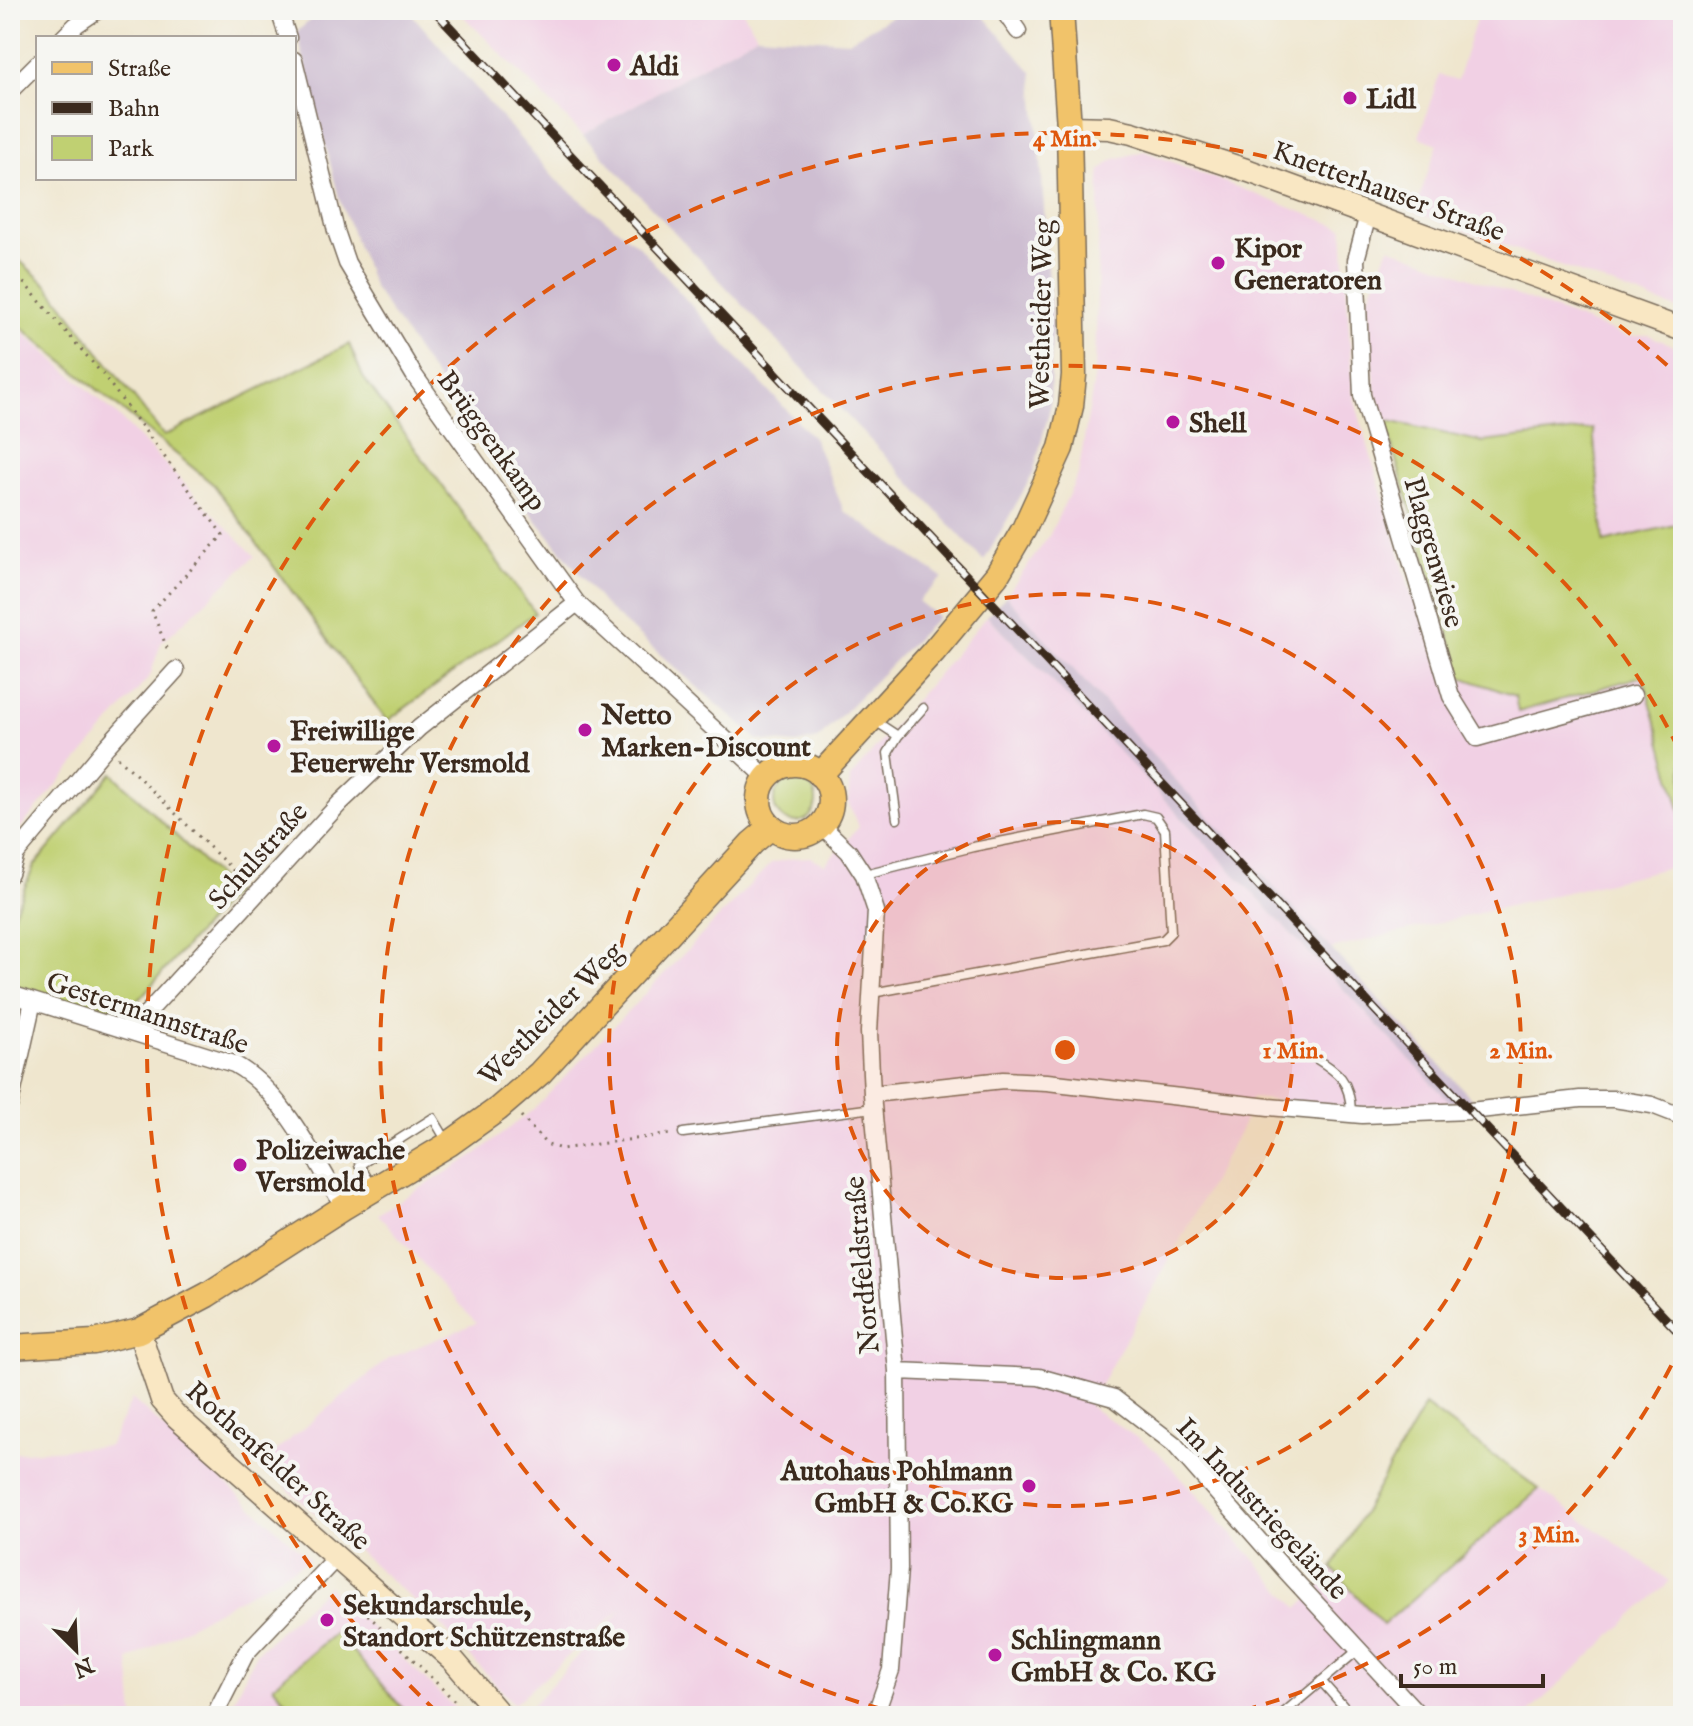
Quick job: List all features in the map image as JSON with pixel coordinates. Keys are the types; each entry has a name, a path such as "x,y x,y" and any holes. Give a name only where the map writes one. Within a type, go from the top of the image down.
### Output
{"main road":[{"name":"Westheider Weg","path":"820,775 933,652 997,575 1024,529 1061,448 1071,406 1074,375 1069,127 1061,10"},
{"path":"799,764 820,775 830,794 827,816 821,825 814,831 796,836 787,836 771,827 760,808 761,787 767,778 776,770 799,764"},
{"name":"Westheider Weg","path":"139,1331 207,1295 449,1144 509,1100 576,1036 752,843 771,827"},
{"path":"10,1347 94,1342 139,1331"}],"street":[{"path":"65,36 98,10"},
{"path":"1003,10 1018,31"},
{"path":"281,15 287,36"},
{"path":"10,91 36,65"},
{"name":"Brüggenkamp","path":"296,68 336,231 347,263 414,375 577,603 767,778"},
{"name":"Knetterhauser Straße","path":"1069,127 1109,128 1132,133 1249,171 1683,330"},
{"name":"Plaggenwiese","path":"1368,215 1356,260 1362,395 1451,696 1477,738 1633,695"},
{"name":"Schulstraße","path":"138,1033 148,1012 340,803 419,728 577,603"},
{"path":"10,874 16,854 176,670"},
{"name":"Nordfeldstraße","path":"821,825 849,852 864,875 876,911 869,1032 897,1371 899,1569 891,1670 875,1716"},
{"name":"Gestermannstraße","path":"10,994 234,1064 252,1073 286,1114 344,1207"},
{"path":"10,1104 33,1001"},
{"path":"873,1101 1018,1081 1362,1115 1470,1111 1580,1099 1614,1099 1652,1105 1683,1117"},
{"name":"Rothenfelder Straße","path":"139,1331 162,1400 177,1417 453,1660 501,1716"},
{"name":"Im Industriegelände","path":"897,1371 1039,1377 1114,1398 1174,1444 1420,1716"},
{"path":"214,1716 246,1653 337,1557"}],"lane":[{"path":"281,15 299,10"},
{"path":"897,819 888,753 898,736 923,708"},
{"path":"870,718 898,736"},
{"path":"864,875 973,847 1143,814 1156,817 1165,830 1171,932 1163,940 872,993"},
{"path":"1300,1048 1344,1079 1351,1093 1351,1112"},
{"path":"683,1133 873,1101"},
{"path":"1280,1716 1358,1649"},
{"path":"1321,1681 1352,1716"}],"path":[{"path":"10,274 25,284 104,376 223,535 152,611 176,670"},
{"path":"107,746 257,894"},
{"path":"509,1100 540,1138 561,1149 683,1133"},
{"path":"356,1604 470,1716"}],"shaded area":[{"path":"321,10 408,10 556,180 640,247 814,439 844,511 943,578 918,601 938,617 818,739 796,744 758,740 607,608 517,496 374,288 339,198 297,32"},
{"path":"457,10 742,10 757,35 583,135"},
{"path":"903,10 978,10 1032,72 1052,326 1050,408 1033,474 984,561 583,135 757,35 848,41"},
{"path":"1467,10 1683,10 1683,311 1414,212 1438,144 1419,137 1439,75 1457,80 1476,20"},
{"path":"1144,151 1343,228 1353,394 1412,597 1435,590 1461,677 1516,697 1518,712 1643,676 1683,820 1683,864 1331,949 1006,596 1049,536 1078,475 1095,374 1100,171 1112,160"},
{"path":"1389,247 1627,337 1648,335 1683,350 1683,523 1604,543 1592,429 1483,442 1384,420 1376,394 1367,301"},
{"path":"10,321 114,412 255,556 161,643 150,676 10,840"},
{"path":"1006,596 1474,1101 1450,1102 987,616"},
{"path":"987,616 1450,1102 1353,1107 1251,1098 1244,1123 1089,1406 1157,1451 1298,1608 1324,1583 1332,1568 1383,1625 1539,1489 1670,1581 1525,1716 522,1716 625,1606 514,1704 440,1624 290,1491 263,1461 388,1359 476,1323 378,1214 475,1155 534,1109 771,863 810,857 825,864 859,827 848,802 850,778"},
{"path":"132,1399 310,1559 129,1660 134,1716 10,1716 10,1453 109,1446"},
{"name":"Sekundarschule, Standort Schützenstraße","path":"328,1586 463,1716 226,1716 256,1653"}],"green space":[{"path":"10,252 48,286 164,436 349,344 363,377 535,613 387,721 214,485 10,318"},
{"path":"1384,420 1483,442 1593,429 1604,542 1683,523 1683,820 1643,676 1518,712 1515,696 1461,677"},
{"path":"112,773 234,892 132,1007 109,1013 10,984 10,922 34,866"},
{"path":"795,780 810,786 816,801 810,816 795,822 780,816 774,801 780,786"},
{"path":"1425,1405 1539,1489 1383,1625 1332,1568"},
{"path":"336,1632 409,1716 299,1716 273,1686"}],"railway":[{"path":"434,10 1683,1337"}],"place":[{"name":"Aldi","path":"614,65"},
{"name":"Lidl","path":"1350,98"},
{"name":"Kipor Generatoren","path":"1218,263"},
{"name":"Shell","path":"1173,422"},
{"name":"Netto Marken-Discount","path":"585,730"},
{"name":"Freiwillige Feuerwehr Versmold","path":"274,746"},
{"name":"Polizeiwache Versmold","path":"240,1165"},
{"name":"Autohaus Pohlmann GmbH & Co.KG","path":"1029,1486"},
{"name":"Sekundarschule, Standort Schützenstraße","path":"327,1620"},
{"name":"Schlingmann GmbH & Co. KG","path":"995,1655"}]}
